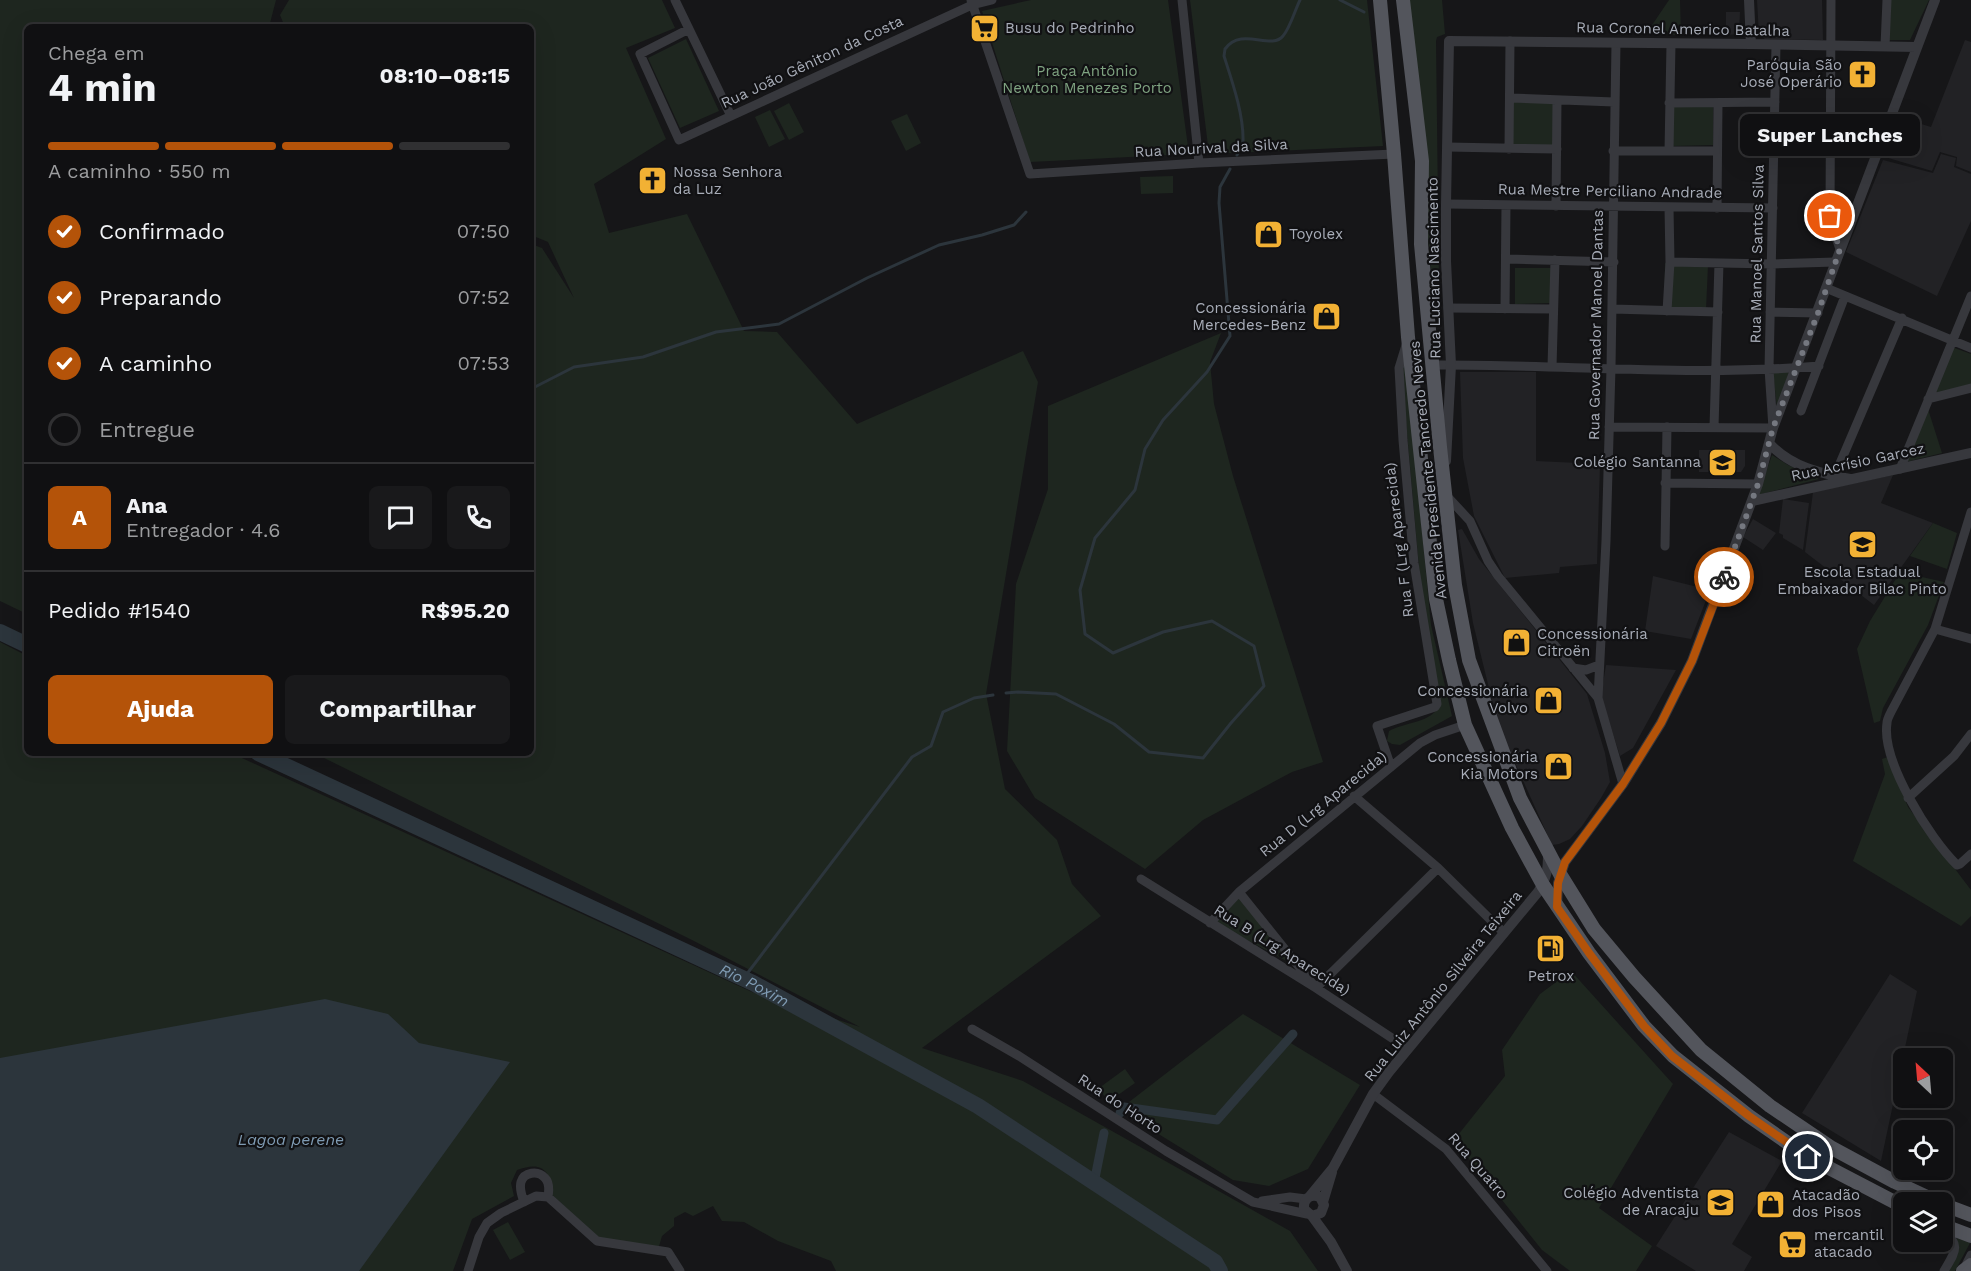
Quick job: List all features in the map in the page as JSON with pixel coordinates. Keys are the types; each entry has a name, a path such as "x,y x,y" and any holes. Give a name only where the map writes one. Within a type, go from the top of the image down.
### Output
{"main road":[{"name":"Avenida Presidente Tancredo Neves","path":"1380,0 1408,337 1437,599 1465,724 1512,828 1543,885 1589,953 1644,1026 1672,1056 1749,1116 1808,1157 1893,1201"},
{"name":"Avenida Presidente Tancredo Neves","path":"1403,0 1422,161 1421,244 1455,585 1469,660 1516,789 1560,874 1594,929 1634,977 1701,1050 1770,1106 1832,1148 1916,1192"},
{"name":"Avenida Presidente Tancredo Neves","path":"1953,1208 1971,1215"},
{"path":"1953,1230 1971,1236"},
{"path":"1963,1271 1971,1265"}],"street":[{"path":"675,0 731,116"},
{"name":"Rua João Gêniton da Costa","path":"689,29 640,55 679,140 972,2 992,0"},
{"path":"1182,0 1199,163"},
{"path":"1749,0 1751,44"},
{"path":"1831,0 1830,216 1840,249"},
{"path":"1885,46 1887,0"},
{"path":"1557,907 1560,874 1565,862 1623,784 1661,723 1692,661 1758,484 1773,428 1935,0"},
{"name":"Rua Nourival da Silva","path":"972,2 1030,174 1394,154"},
{"path":"1509,149 1510,41"},
{"name":"Rua Coronel Americo Batalha","path":"1449,42 1916,47"},
{"name":"Rua Luciano Nascimento","path":"1445,494 1451,365 1446,204 1449,42"},
{"name":"Rua Governador Manoel Dantas","path":"1616,43 1613,309 1606,541 1598,698 1623,784"},
{"path":"1669,151 1671,44"},
{"name":"Rua Manoel Santos Silva","path":"1773,428 1769,369 1776,45"},
{"path":"1510,98 1614,102"},
{"path":"1556,206 1557,100"},
{"path":"1669,103 1775,102"},
{"path":"1717,208 1718,103"},
{"path":"1447,147 1557,149"},
{"path":"1613,151 1717,151"},
{"name":"Rua Mestre Perciliano Andrade","path":"1446,204 1773,208"},
{"path":"1505,309 1506,205"},
{"path":"1668,311 1669,207"},
{"path":"1507,259 1614,262"},
{"path":"1552,367 1555,260"},
{"path":"1670,262 1772,264 1835,262"},
{"path":"1714,428 1719,263"},
{"path":"1826,288 1971,348"},
{"path":"1801,411 1845,296"},
{"path":"1900,469 1971,296"},
{"path":"1448,308 1553,309"},
{"path":"1613,309 1718,312"},
{"path":"1770,312 1818,313"},
{"path":"1770,444 1789,460 1833,480 1902,318"},
{"name":"Rua F (Lrg Aparecida)","path":"1391,767 1377,726 1435,707 1437,704 1414,563 1403,440 1399,368 1408,337"},
{"path":"1433,365 1717,370 1819,366"},
{"path":"1928,399 1971,388"},
{"path":"1609,427 1773,428"},
{"path":"1665,546 1667,427"},
{"name":"Rua Acrísio Garcez","path":"1752,501 1833,480 1853,479 1971,453"},
{"path":"1665,483 1758,484"},
{"path":"1445,494 1470,521 1488,561 1498,576 1598,698"},
{"path":"1971,512 1935,629 1887,722 1890,750 1908,798 1938,843 1956,864 1959,865 1971,854"},
{"path":"1935,629 1971,639"},
{"path":"1573,668 1584,670 1599,665"},
{"name":"Rua D (Lrg Aparecida)","path":"1210,922 1239,892 1354,796 1427,739 1465,724"},
{"path":"1908,798 1950,760 1971,734"},
{"path":"1354,796 1438,868 1504,933"},
{"name":"Rua Luiz Antônio Silveira Teixeira","path":"1333,1168 1373,1094 1407,1048 1543,885 1548,873 1548,852"},
{"path":"1239,892 1316,988 1438,868"},
{"name":"Rua B (Lrg Aparecida)","path":"1141,879 1316,988 1407,1048"},
{"name":"Rua do Horto","path":"972,1029 1019,1056 1166,1151 1253,1202 1310,1215"},
{"name":"Rua Quatro","path":"1373,1094 1441,1144 1547,1271"},
{"path":"1333,1168 1303,1204 1331,1242 1347,1271"},
{"path":"1310,1215 1317,1215 1323,1205 1333,1168"},
{"path":"524,1202 520,1190 521,1181 527,1174 536,1172 545,1176 549,1185 548,1197"},
{"path":"1253,1202 1290,1197 1308,1198 1315,1195 1323,1205 1331,1242"},
{"path":"468,1271 479,1237 487,1223 501,1213 536,1196 548,1197 597,1241 668,1252 680,1271"},
{"path":"1944,1271 1953,1256 1955,1244 1953,1240"},
{"path":"1963,1271 1971,1255"}],"shaded area":[{"path":"1757,0 1822,0 1823,40 1765,39 1759,35"},
{"path":"1726,12 1740,12 1739,34 1726,35"},
{"path":"1965,40 1971,42 1971,172 1956,166 1957,157 1940,152 1932,171 1885,157 1898,117 1931,127"},
{"path":"1941,154 1956,158 1954,167 1971,174 1971,221 1937,296 1846,252 1883,160 1933,173"},
{"path":"1460,372 1536,372 1536,461 1600,464 1597,564 1560,567 1559,573 1505,578 1474,516 1463,458"},
{"name":"Colégio Santanna","path":"1699,450 1745,450 1745,466 1741,472 1699,472"},
{"name":"Escola Estadual Embaixador Bilac Pinto","path":"1893,475 1881,503 1933,523 1874,605 1805,552 1813,492"},
{"path":"1783,499 1809,503 1803,550 1779,533"},
{"path":"1753,519 1776,533 1763,550 1743,537"},
{"path":"1462,529 1479,559 1587,694 1605,753 1610,782 1582,826 1570,839 1559,844 1552,845 1498,725 1473,623 1458,530"},
{"path":"1653,576 1710,590 1691,639 1645,631"},
{"path":"1606,665 1676,670 1633,748 1620,756 1601,696"},
{"path":"1890,974 1917,991 1905,1048 1893,1048 1893,1104 1881,1161 1802,1113"},
{"name":"Colégio Adventista de Aracaju","path":"1729,1132 1782,1161 1732,1244 1752,1257 1744,1271 1696,1271 1656,1246"}],"green space":[{"path":"0,0 276,0 270,24 24,24 24,613 0,601"},
{"path":"289,0 662,0 675,28 626,48 666,139 594,184 609,233 687,214 744,331 777,332 857,424 1023,351 1038,382 986,694 1005,789 1057,840 1072,884 1101,916 922,1048 1023,1081 1290,1231 1318,1271 836,1271 831,1261 778,1241 744,1222 722,1221 713,1206 693,1216 685,1212 674,1218 674,1226 662,1236 658,1250 604,1243 551,1194 547,1173 543,1169 532,1166 517,1170 511,1183 514,1196 472,1219 453,1271 0,1271 0,642 24,654 24,756 238,756 752,992 860,1027 692,940 320,756 534,756 534,245 542,248 574,298 548,242 534,236 534,24 284,24 280,15"},
{"name":"Praça Antônio Newton Menezes Porto","path":"1031,0 1168,0 1189,154 1030,162 982,11"},
{"path":"1190,0 1367,0 1383,146 1209,154"},
{"path":"1408,0 1442,0 1445,34 1437,37 1436,41 1439,286 1433,296"},
{"path":"1669,0 1680,0 1681,35 1646,34"},
{"path":"1891,0 1929,0 1910,40 1889,40"},
{"path":"686,39 719,111 680,128 648,58"},
{"path":"1513,102 1555,103 1554,148 1513,147"},
{"path":"789,103 804,132 789,140 774,111"},
{"path":"1713,105 1713,145 1673,146 1671,106"},
{"path":"770,110 785,139 769,147 755,117"},
{"path":"907,114 921,143 906,151 891,121"},
{"path":"1173,176 1173,193 1141,194 1140,177"},
{"path":"1665,263 1708,265 1706,310 1664,309"},
{"path":"1515,268 1551,268 1551,303 1515,304"},
{"path":"1221,333 1210,362 1214,404 1233,476 1323,762 1292,772 1203,820 1145,869 1035,798 1007,751 1016,584 1048,489 1048,406"},
{"path":"1949,346 1971,354 1971,385 1928,396"},
{"path":"1401,366 1406,366 1431,625 1452,716 1400,745 1387,741 1389,731 1425,719 1441,704 1424,623"},
{"path":"1773,372 1789,372 1777,408"},
{"path":"1928,409 1942,453 1906,462"},
{"path":"1772,455 1788,465 1819,479 1758,495"},
{"path":"1933,523 1957,533 1947,569 1910,556"},
{"path":"1900,572 1944,582 1928,625 1883,708 1880,721 1874,723 1857,649 1870,621"},
{"path":"1888,757 1908,807 1971,890 1971,916 1961,926 1853,861 1885,774 1882,759"},
{"path":"1238,897 1294,965 1215,923"},
{"path":"1571,971 1673,1084 1599,1208 1652,1246 1636,1271 1570,1271 1542,1250 1454,1140 1505,1076 1502,1050 1540,994"},
{"path":"1243,1014 1360,1085 1308,1169 1269,1186 1233,1180 1131,1117 1129,1102"},
{"path":"1125,1069 1135,1083 1108,1102 1099,1088"},
{"path":"508,1222 525,1252 510,1260 493,1230"},
{"path":"1957,1238 1970,1243 1955,1271 1946,1271 1958,1253"}],"water":[{"name":"Lagoa perene","path":"325,999 388,1014 419,1043 510,1062 359,1271 0,1271 0,1058"}],"waterway":[{"path":"1237,155 1243,142 1242,121 1224,56 1225,49 1232,42 1240,39 1278,40 1288,28 1300,0"},
{"path":"1340,0 1364,12"},
{"path":"1006,693 1056,694 1114,724 1149,752 1203,758 1264,686 1254,646 1212,621 1163,632 1113,653 1085,634 1080,590 1095,538 1135,490 1145,449 1163,420 1207,372 1230,336 1219,203 1220,187 1230,169"},
{"path":"534,387 574,367 643,357 716,332 779,324 867,278 939,245 1014,225 1026,212"},
{"name":"Rio Poxim","path":"0,632 24,644"},
{"path":"743,979 912,757 931,746 943,712 974,698 993,695"},
{"name":"Rio Poxim","path":"264,756 753,983 978,1106 1215,1262 1220,1271"},
{"path":"1120,1113 1124,1107 1217,1120 1293,1034"},
{"path":"1094,1183 1104,1133"}],"way so far":[{"path":"1724,577 1758,484 1773,428 1818,313 1840,249 1830,216"}],"place":[{"name":"Busu do Pedrinho","path":"984,28"},
{"name":"Paróquia São José Operário","path":"1863,74"},
{"name":"Nossa Senhora da Luz","path":"652,181"},
{"name":"Super Lanches","path":"1830,216"},
{"name":"Toyolex","path":"1268,234"},
{"name":"Concessionária Mercedes-Benz","path":"1327,317"},
{"name":"Colégio Santanna","path":"1722,462"},
{"name":"Escola Estadual Embaixador Bilac Pinto","path":"1862,545"},
{"name":"Concessionária Citroën","path":"1516,643"},
{"name":"Concessionária Volvo","path":"1549,700"},
{"name":"Concessionária Kia Motors","path":"1559,766"},
{"name":"Petrox","path":"1551,949"},
{"name":"Colégio Adventista de Aracaju","path":"1720,1202"},
{"name":"Atacadão dos Pisos","path":"1771,1204"},
{"name":"mercantil atacado","path":"1793,1244"}],"route":[{"path":"1724,577 1692,661 1661,723 1623,784 1565,862 1558,883 1557,907 1644,1026 1672,1056 1749,1116 1808,1157"}]}
